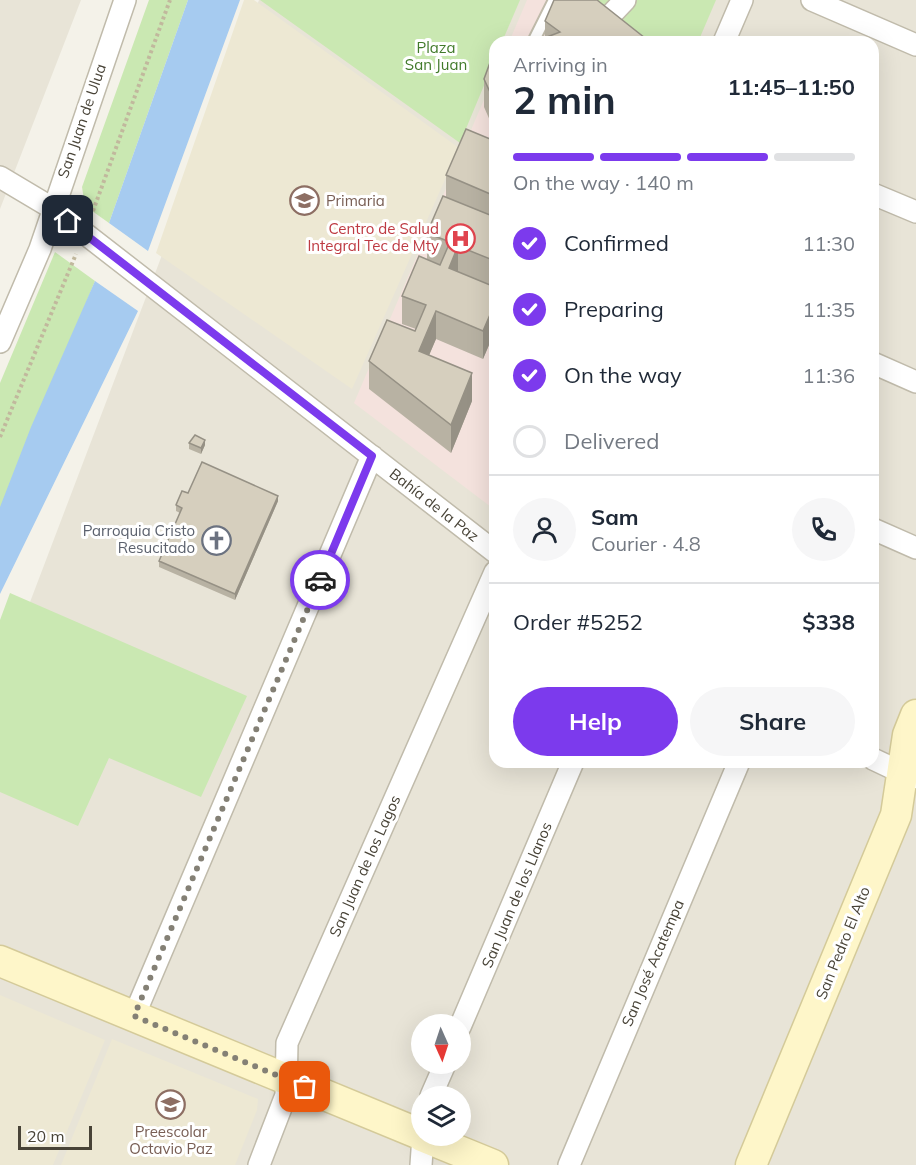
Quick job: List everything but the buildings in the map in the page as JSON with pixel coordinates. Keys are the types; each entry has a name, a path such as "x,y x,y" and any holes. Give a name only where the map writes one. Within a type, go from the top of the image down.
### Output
{"street":[{"name":"San Juan de Ulua","path":"0,342 40,249 52,208 125,0"},
{"path":"607,18 625,0"},
{"path":"727,36 742,0"},
{"path":"812,0 916,45"},
{"name":"Bahía de la Paz","path":"0,177 52,208 489,547"},
{"path":"879,197 916,212"},
{"path":"879,366 916,382"},
{"path":"134,1016 372,456"},
{"path":"879,532 916,548"},
{"name":"San Juan de los Lagos","path":"259,1165 286,1095 287,1043 489,586"},
{"name":"San Pedro El Alto","path":"751,1165 896,815 909,775 908,735 916,715"},
{"path":"879,762 909,775"},
{"name":"San Juan de los Llanos","path":"466,1014 570,768"},
{"name":"San José Acatempa","path":"569,1165 736,768"},
{"path":"0,961 411,1131"},
{"path":"421,1165 422,1146"},
{"path":"446,1146 493,1165"}],"lane":[{"path":"536,36 554,0"}],"shaded area":[{"path":"0,0 81,0 0,209"},
{"name":"Primaria","path":"244,0 254,0 459,148 352,389 156,253"},
{"path":"259,0 916,0 916,1165 0,1165 0,681"},
{"path":"527,0 568,0 613,36 512,36"},
{"name":"Centro de Salud Integral Tec de Mty","path":"489,88 489,505 354,403"},
{"path":"0,995 105,1040 53,1165 0,1165"},
{"name":"Preescolar Octavio Paz","path":"112,1039 258,1099 257,1110 235,1165 61,1165"}],"green space":[{"path":"149,0 188,0 109,223 85,206 82,187"},
{"name":"Plaza San Juan","path":"260,0 520,0 505,36 489,36 489,73 460,143"},
{"path":"576,0 716,0 701,36 621,36"},
{"path":"55,252 95,281 0,512 0,383"},
{"path":"10,593 247,696 201,797 109,758 78,826 0,792 0,620"}],"water":[{"path":"188,0 240,0 148,251 109,223"},
{"path":"95,281 138,311 0,594 0,507 31,427"}],"way so far":[{"path":"305,1087 134,1016 320,580"}],"place":[{"name":"Primaria","path":"305,201"},
{"name":"Centro de Salud Integral Tec de Mty","path":"460,238"},
{"name":"Parroquia Cristo Resucitado","path":"216,540"},
{"name":"Preescolar Octavio Paz","path":"171,1105"}],"route":[{"path":"68,221 372,456 320,580"}]}
